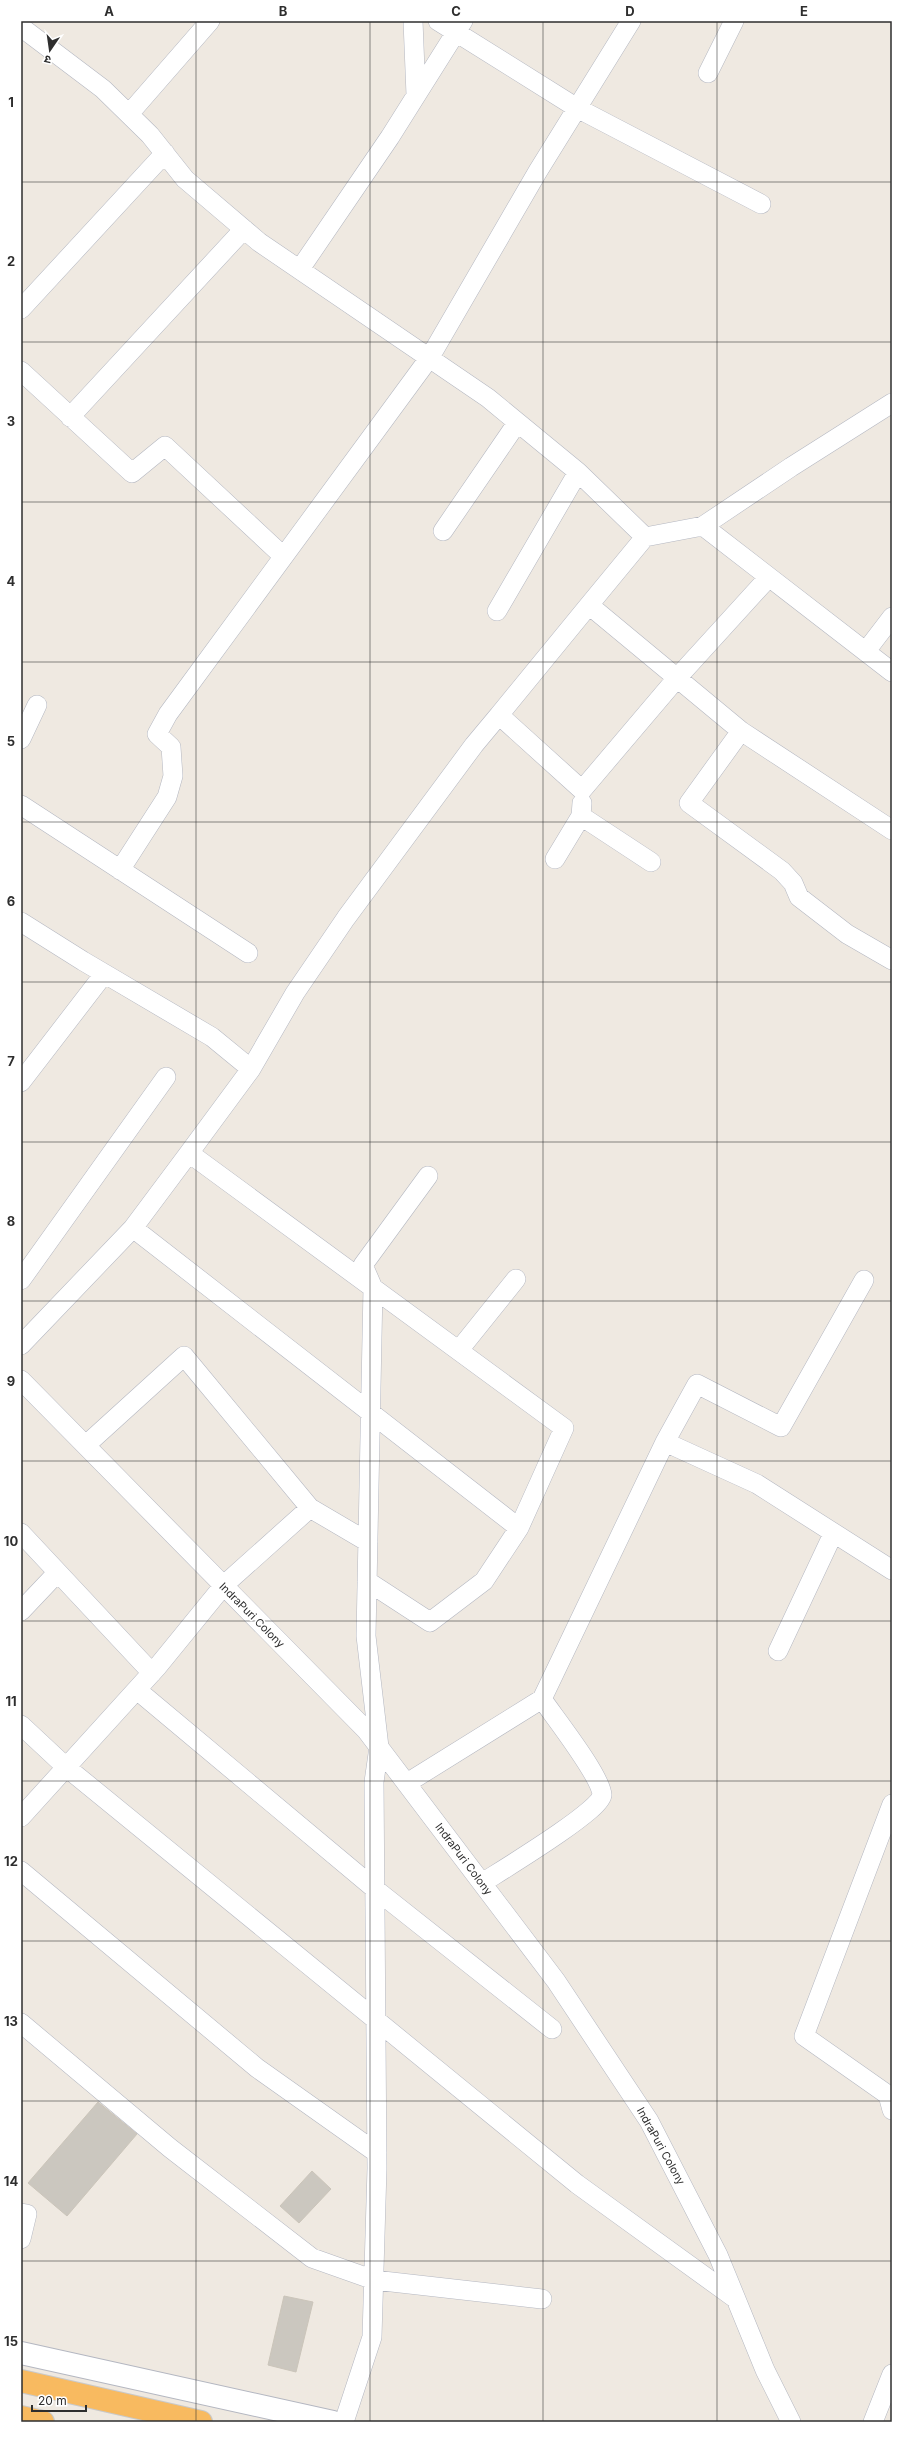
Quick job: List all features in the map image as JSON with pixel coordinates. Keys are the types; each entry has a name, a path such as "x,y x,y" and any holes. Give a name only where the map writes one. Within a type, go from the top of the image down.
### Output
{"highway":[{"path":"21,2381 200,2422"},
{"path":"21,2417 43,2422"}],"street":[{"path":"129,114 210,21"},
{"path":"413,21 416,95"},
{"path":"438,21 460,26 577,108 761,204"},
{"path":"120,870 167,797 173,776 171,747 157,734 168,714 430,357 577,108 631,21"},
{"path":"708,74 734,21"},
{"path":"300,269 460,26"},
{"path":"21,27 103,89 150,135 185,180 244,229 488,398 578,472 645,537"},
{"path":"21,309 165,153"},
{"path":"70,416 244,229"},
{"path":"21,371 132,473 164,446 283,556"},
{"path":"21,1345 134,1228 251,1069 295,993 346,918 474,745 588,604 645,537 703,526 791,467 892,403"},
{"path":"443,531 517,423"},
{"path":"497,611 578,472"},
{"path":"703,526 892,672"},
{"path":"556,860 581,816 582,790 677,678 769,577"},
{"path":"588,604 741,731 892,830"},
{"path":"866,651 892,617"},
{"path":"21,739 38,705"},
{"path":"499,715 582,790"},
{"path":"741,731 689,803 782,871 793,883 799,897 847,934 892,960"},
{"path":"21,805 248,953"},
{"path":"581,816 651,862"},
{"path":"21,922 104,974 212,1037 251,1069"},
{"path":"21,1082 104,974"},
{"path":"21,1280 166,1077"},
{"path":"189,1153 564,1428 519,1528 484,1581 430,1622 367,1581"},
{"path":"344,2422 372,2337 377,2153 374,1782 379,1747 366,1636 369,1413 373,1288 363,1265 428,1176"},
{"path":"134,1228 261,1326 369,1413 519,1528"},
{"path":"459,1350 516,1279"},
{"path":"407,1783 542,1699 666,1442 697,1384 780,1427 864,1280"},
{"path":"86,1445 184,1356 310,1508 368,1542"},
{"name":"IndraPuri Colony","path":"21,1380 366,1730 556,1981 649,2121 718,2255 765,2370 791,2422"},
{"path":"666,1442 757,1484 833,1534 892,1570"},
{"path":"21,1817 152,1673 224,1585 310,1508"},
{"path":"21,1533 152,1673"},
{"path":"778,1652 833,1534"},
{"path":"21,1611 58,1573"},
{"path":"137,1690 375,1890 552,2029"},
{"path":"482,1883 585,1816 601,1800 602,1795 595,1777 542,1699"},
{"path":"21,1725 66,1767 577,2184 736,2299"},
{"path":"892,1804 804,2036 888,2095 892,2110"},
{"path":"21,1871 257,2068 377,2153"},
{"path":"21,2023 170,2148 312,2258 374,2280 542,2299"},
{"path":"21,2213 26,2214 21,2239"},
{"path":"21,2352 333,2422"},
{"path":"873,2422 892,2374"}],"building":[{"path":"98,2102 137,2134 67,2216 28,2183"},
{"path":"312,2171 331,2189 299,2223 280,2206"},
{"path":"284,2296 313,2302 296,2372 268,2365"}]}
